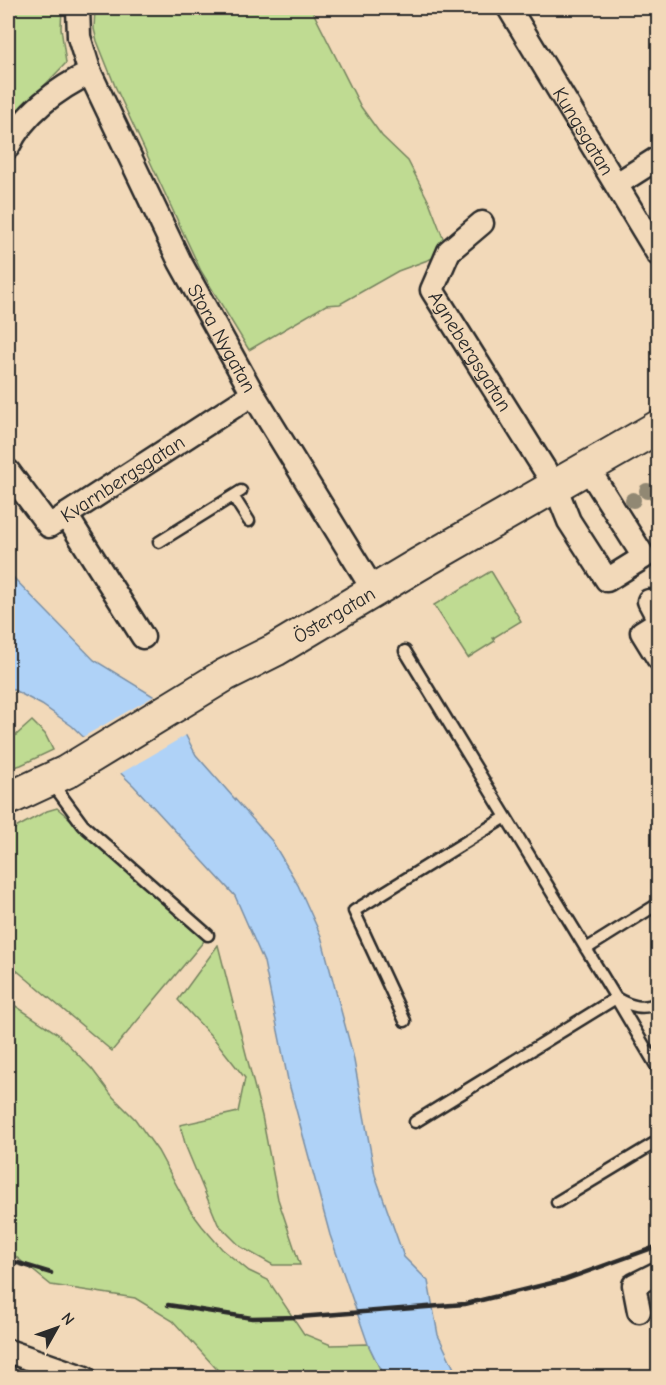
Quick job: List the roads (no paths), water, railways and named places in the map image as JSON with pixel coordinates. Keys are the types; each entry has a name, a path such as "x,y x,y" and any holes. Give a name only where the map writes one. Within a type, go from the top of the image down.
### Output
{"street":[{"name":"Stora Nygatan","path":"78,8 79,37 90,73 180,262 288,461 374,591"},
{"name":"Kungsgatan","path":"509,8 658,254"},
{"path":"8,147 28,119 48,97 90,73"},
{"path":"617,184 658,158"},
{"name":"Agnebergsgatan","path":"482,223 449,251 432,290 555,486"},
{"name":"Kvarnbergsgatan","path":"8,471 50,526 253,394"},
{"name":"Östergatan","path":"8,799 58,776 225,675 274,650 658,427"},
{"path":"555,486 569,521 607,580 628,569 644,557 623,517 587,467"},
{"path":"66,515 143,637"},
{"path":"655,614 642,632 658,658"},
{"path":"639,1311 634,1285 658,1273"},
{"path":"8,1351 85,1377"}],"lane":[{"path":"159,542 237,493 249,521"},
{"path":"405,651 658,1069"},
{"path":"58,776 83,825 208,935"},
{"path":"405,1021 354,910 506,817"},
{"path":"586,949 658,904"},
{"path":"616,998 628,1005 640,1007 652,1006 658,1002"},
{"path":"416,1122 616,998"},
{"path":"557,1202 658,1142"}],"water":[{"path":"8,572 94,660 171,707 196,755 272,841 298,885 321,936 353,1055 375,1175 404,1257 428,1281 438,1335 458,1377 384,1377 368,1344 330,1235 288,1080 264,962 235,896 134,786 72,726 42,705 8,687"}],"railway":[{"path":"168,1305 252,1318 299,1317 465,1304 564,1280 658,1246"},
{"path":"8,1260 51,1273"}]}
